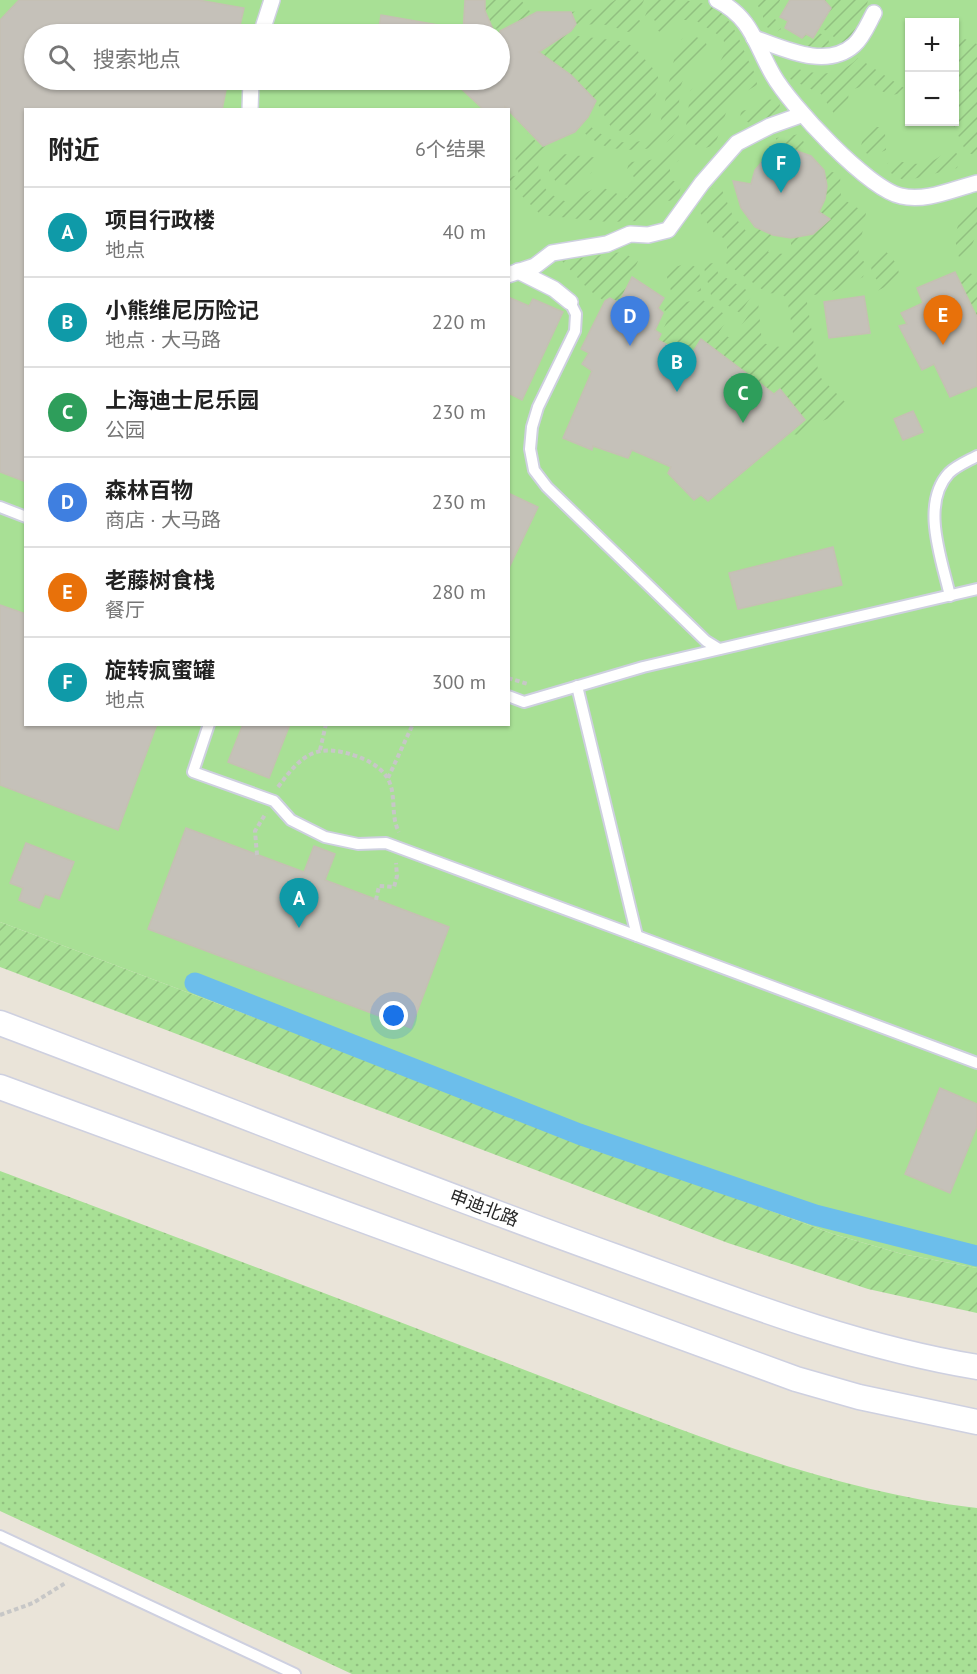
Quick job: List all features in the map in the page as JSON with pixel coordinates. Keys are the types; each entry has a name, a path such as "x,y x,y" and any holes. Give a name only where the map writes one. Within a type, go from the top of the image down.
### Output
{"street":[{"path":"265,24 273,0"},
{"path":"717,0 731,7 749,25 774,76 801,115 876,182 900,196 924,197 977,183"},
{"path":"754,38 809,56 829,56 853,46 874,7"},
{"path":"250,108 251,90"},
{"path":"513,273 535,267 552,253 573,247 607,244 630,234 648,235 668,230 702,183 737,143 770,126 801,115"},
{"path":"513,273 554,289 570,302"},
{"name":"申迪北路","path":"0,1023 541,1230 805,1324 895,1351 977,1367"},
{"path":"0,1087 796,1379 881,1403 977,1422"}],"lane":[{"path":"570,302 576,314 575,331 538,407 532,427 531,449 534,470 547,487 706,641 719,650"},
{"path":"950,596 937,532 935,497 949,473 977,456"},
{"path":"0,507 24,516"},
{"path":"510,697 524,702 577,686 719,650 977,589"},
{"path":"577,686 637,936"},
{"path":"208,726 193,772 274,801 291,820 325,837 358,844 386,843 977,1063"},
{"path":"0,1536 295,1674"}],"path":[{"path":"320,751 326,726"},
{"path":"388,778 412,726"},
{"path":"257,855 255,831 274,801 276,789 310,753 326,748 366,760 388,778 395,800 395,824 399,833 395,847 397,876 394,887 379,886 376,900"},
{"path":"0,1615 33,1603 80,1574"}],"green space":[{"path":"0,0 977,0 977,1268 902,1254 833,1234 0,922"},
{"path":"485,0 521,0 532,14 510,25 491,24 485,11"},
{"path":"615,0 644,0 636,18 646,25 642,31 626,32 610,25 576,24 571,12 603,8"},
{"path":"652,0 701,3 722,13 738,37 755,73 757,85 730,101 715,145 702,149 693,143 688,144 678,161 670,166 670,179 681,185 678,200 655,202 638,221 608,222 541,215 514,188 510,188 510,177 519,175 514,152 524,149 528,133 541,147 550,143 539,154 540,178 552,195 568,202 599,186 627,198 637,180 627,170 629,162 661,157 671,152 679,144 687,123 690,91 716,70 726,50 723,38 695,20 679,20 666,36 657,30 658,22 645,16"},
{"path":"754,0 780,0 774,17 781,29 776,32 765,26 762,12"},
{"path":"824,0 868,0 857,28 836,49 835,38 819,28 830,8"},
{"path":"571,31 578,36 620,41 633,46 657,73 659,82 648,125 630,135 611,127 596,101 571,75 537,50"},
{"path":"817,32 828,37 830,50 798,45 806,34 813,38"},
{"path":"692,35 705,41 709,50 704,59 688,72 683,80 678,125 671,138 655,147 645,149 613,148 601,144 578,128 584,122 619,142 648,140 660,124 675,55 682,39"},
{"path":"959,37 977,44 977,156 966,152 954,126 959,126"},
{"path":"858,58 905,89 905,91 892,95 880,90 872,83 848,91 849,106 837,118 821,94 790,79 789,74 795,68 828,73 844,69"},
{"path":"766,99 780,101 776,114 755,125 740,119 741,111 757,108"},
{"path":"869,127 879,127 885,133 886,150 872,156 860,150 864,134"},
{"path":"800,134 805,145 804,152 778,151 776,138"},
{"path":"954,150 960,158 957,168 905,181 889,172 887,164 890,162 924,164"},
{"path":"563,154 600,158 591,173 567,185 556,182 549,171 550,164"},
{"path":"824,170 840,174 841,198 866,213 858,255 866,264 863,277 829,293 806,296 819,376 850,407 798,435 793,434 804,420 781,389 774,394 701,339 690,357 658,340 670,315 664,310 673,298 665,270 688,263 699,269 701,291 686,294 686,302 701,299 729,317 719,332 732,339 758,301 762,343 780,347 794,339 787,298 781,294 767,293 723,261 727,252 727,240 714,233 699,211 713,188 722,190 732,214 751,237 755,227 773,235 768,252 791,255 791,238 830,219 819,212 826,192"},
{"path":"977,201 977,232 969,253 959,257 956,241 958,226 965,212"},
{"path":"884,250 896,263 899,280 873,293 870,288 877,280 872,274 870,258 876,251"},
{"path":"622,252 638,261 622,297 622,306 610,298 607,303 589,290 562,261"},
{"path":"715,263 718,273 753,294 740,313 711,295 703,264"},
{"path":"962,270 977,276 977,317 961,283"},
{"path":"0,922 833,1234 902,1254 977,1268 977,1313 868,1289 728,1243 0,967"},
{"path":"0,1171 750,1454 862,1487 977,1508 977,1674 352,1674 0,1511"}],"building":[{"path":"19,0 198,0 244,8 240,24 24,24 24,90 226,90 222,108 24,108 24,481 0,472 0,20"},
{"path":"465,0 485,0 485,11 491,24 464,24"},
{"path":"790,0 824,0 831,8 813,38 806,34 802,38 785,28 788,21 780,17"},
{"path":"537,12 571,12 576,24 571,31 539,52 571,75 596,101 588,117 575,132 543,146 510,112 510,108 482,108 463,90 510,90 510,26"},
{"path":"381,15 433,24 380,24"},
{"path":"791,149 811,156 824,170 827,186 825,199 819,212 830,219 813,234 791,238 773,235 755,227 741,208 733,181 751,184 755,170 766,157 778,151"},
{"path":"955,272 977,317 977,386 950,397 934,364 922,370 899,326 907,324 901,313 923,303 917,288"},
{"path":"632,277 664,298 658,308 663,313 655,330 661,334 658,340 690,357 701,339 774,394 780,389 805,420 708,501 701,495 694,500 668,473 671,467 632,450 628,458 593,446 592,450 563,438 592,371 582,364 589,353 581,349 605,301 610,298 619,303"},
{"path":"864,296 870,333 829,338 824,302"},
{"path":"510,298 529,306 533,299 563,312 522,400 510,394"},
{"path":"913,411 923,432 903,440 894,419"},
{"path":"510,494 538,507 510,566"},
{"path":"833,547 842,585 738,609 729,573"},
{"path":"0,605 24,613 24,726 156,726 118,830 0,785"},
{"path":"242,726 289,726 269,778 228,762"},
{"path":"186,828 304,872 314,846 335,854 325,880 449,927 411,1028 148,929"},
{"path":"26,843 74,862 59,899 45,894 39,908 19,900 23,888 10,883"},
{"path":"940,1088 977,1104 977,1126 950,1193 905,1174"}],"waterway":[{"path":"195,983 579,1134 815,1215 977,1256"}],"place":[{"name":"旋转疯蜜罐","path":"781,193"},
{"name":"老藤树食栈","path":"943,345"},
{"name":"森林百物","path":"630,346"},
{"name":"小熊维尼历险记","path":"677,392"},
{"name":"上海迪士尼乐园","path":"743,423"},
{"name":"项目行政楼","path":"299,928"}]}
